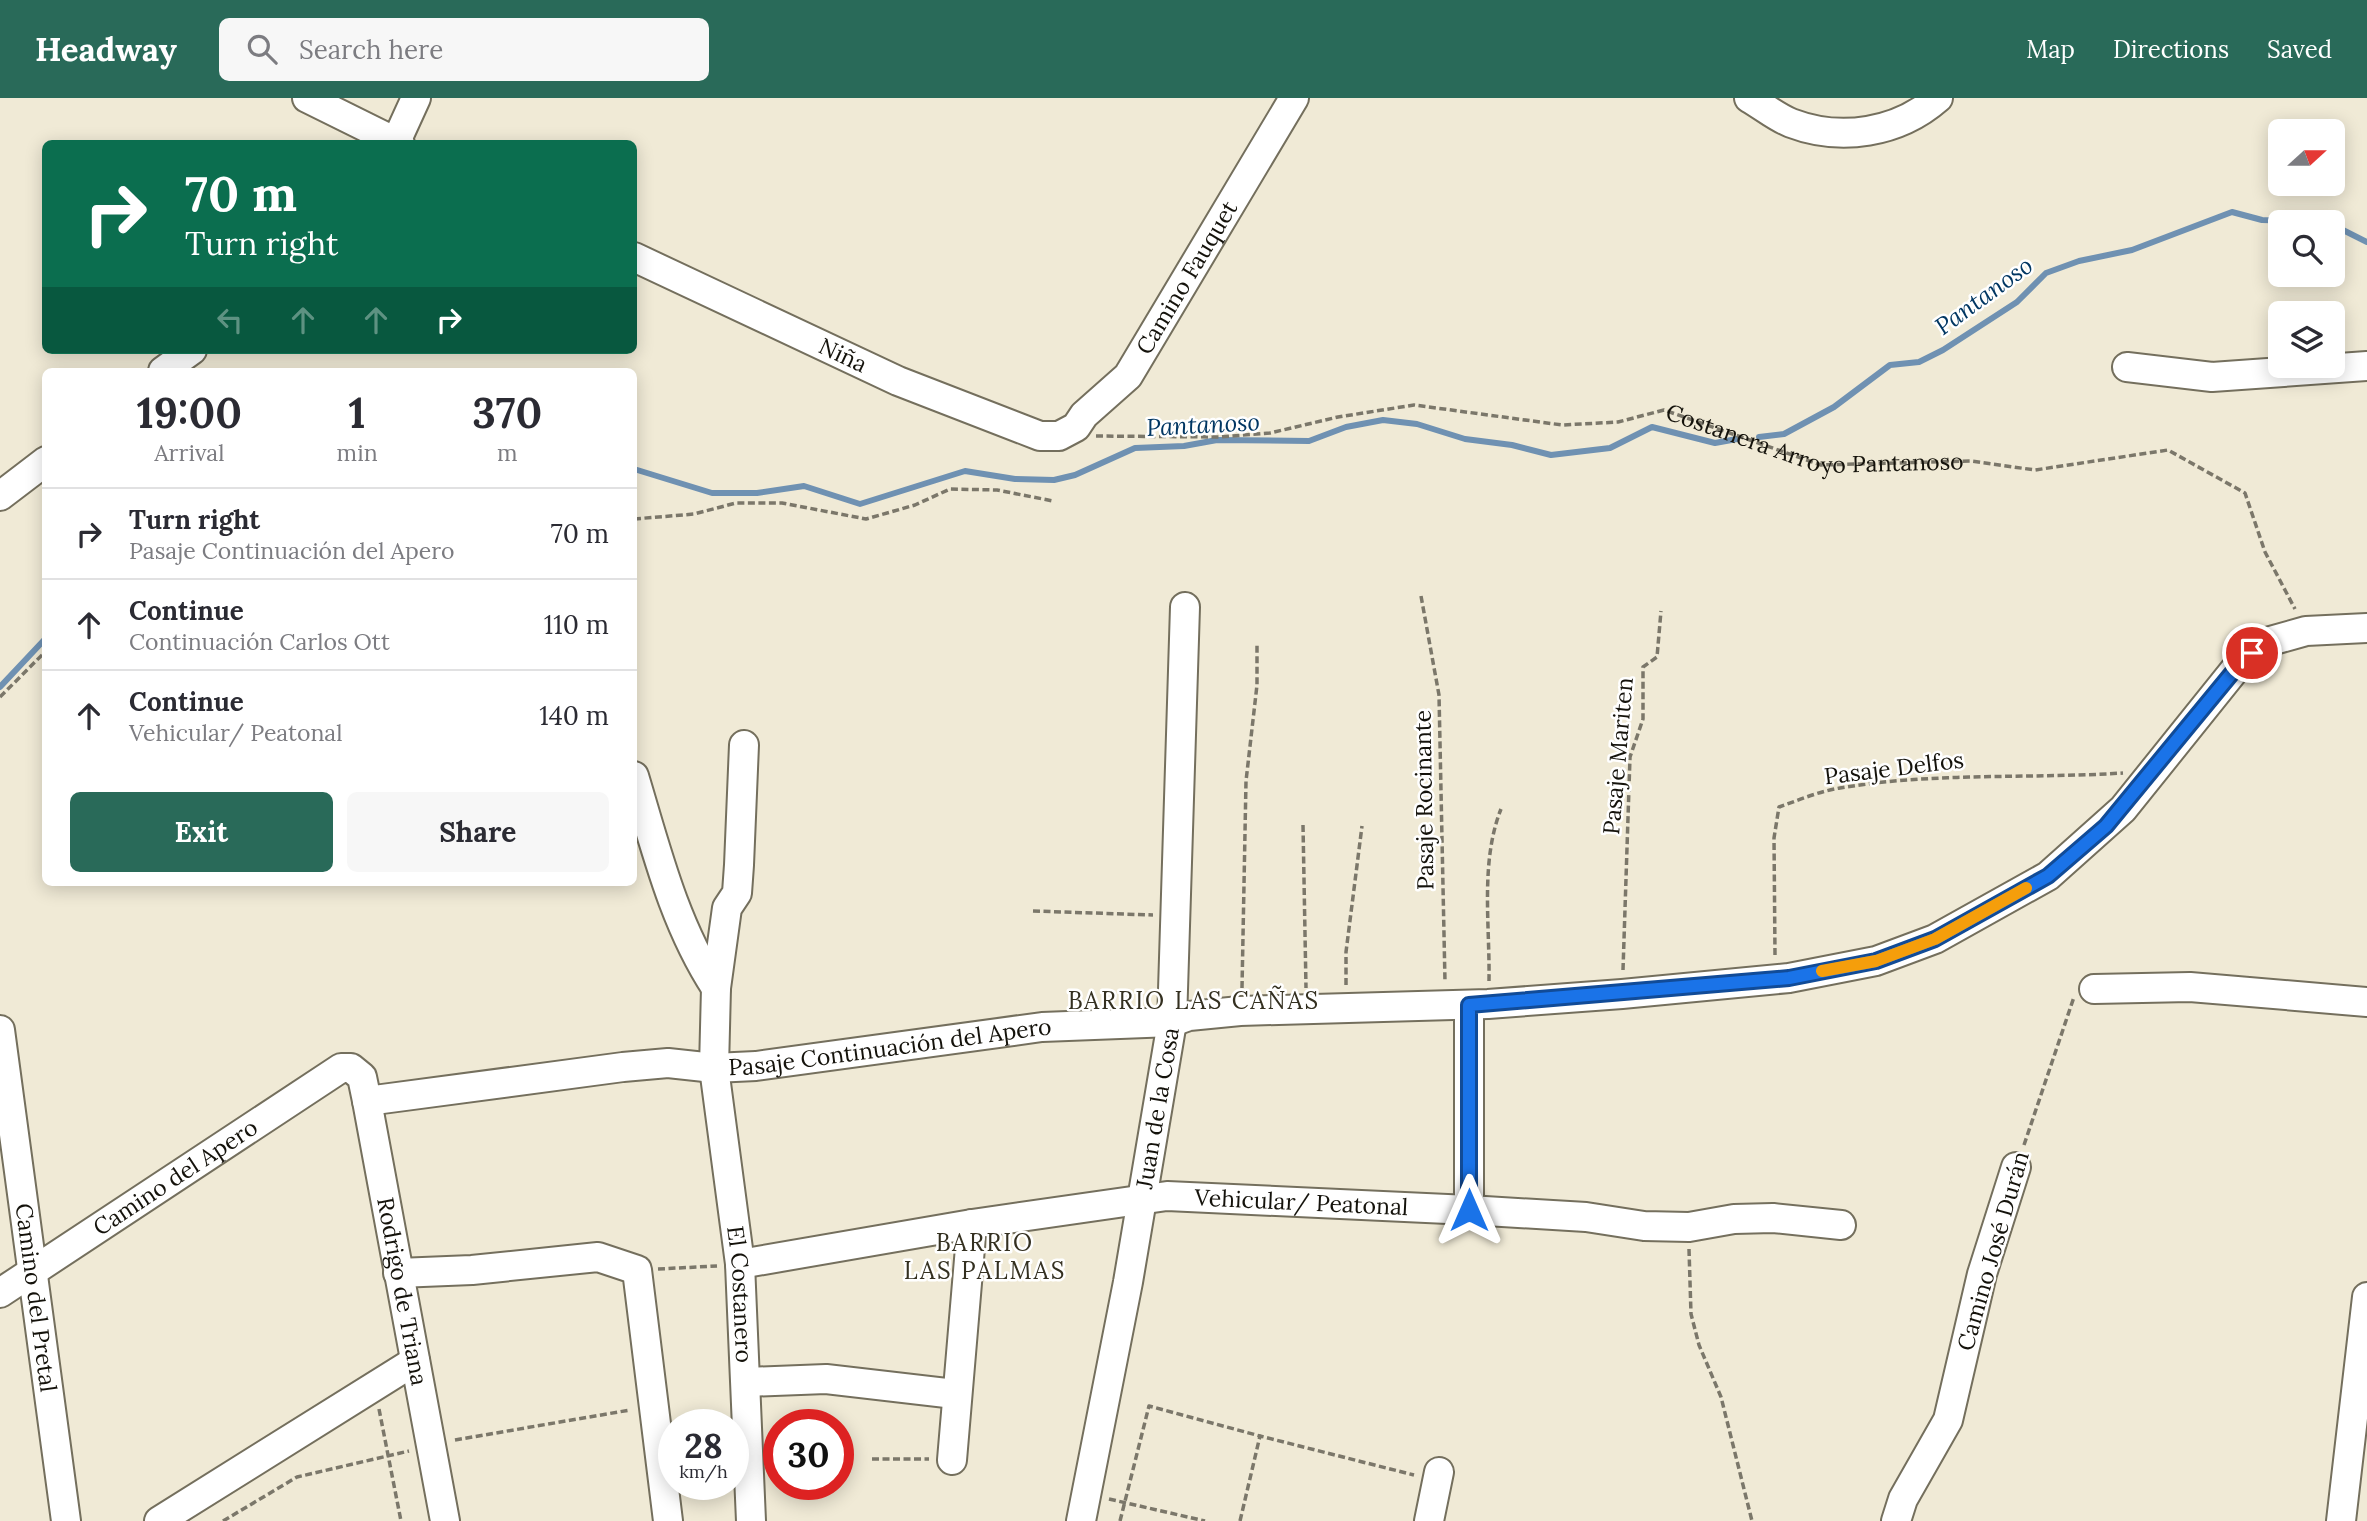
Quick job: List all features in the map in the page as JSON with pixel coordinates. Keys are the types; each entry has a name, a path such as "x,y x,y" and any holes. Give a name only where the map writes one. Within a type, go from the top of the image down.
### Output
{"street":[{"path":"307,98 391,140"},
{"path":"398,140 416,98"},
{"name":"Camino Fauquet","path":"1059,436 1076,427 1084,415 1128,376 1294,98"},
{"path":"1749,98 1788,122 1839,135 1888,127 1919,114 1938,98"},
{"name":"Niña","path":"637,258 898,381 1040,436 1059,436"},
{"path":"167,368 186,354"},
{"path":"2127,367 2212,377 2367,366"},
{"path":"0,496 42,464"},
{"name":"Juan de la Cosa","path":"1084,1508 1172,1022 1185,607"},
{"path":"2153,771 2229,677 2267,642 2306,631 2367,628"},
{"path":"714,1068 716,988 727,908 737,893 744,745"},
{"name":"Pasaje Continuación del Apero","path":"367,1101 623,1067 668,1063 714,1068 756,1066 1042,1027 1172,1022 1189,1016 1306,1007 1467,1005 1789,978 1876,961 1925,943 2048,876 2106,826 2153,771"},
{"path":"637,786 668,891 697,958 716,988"},
{"path":"2094,989 2189,987 2367,1002"},
{"path":"1467,1005 1469,1210"},
{"name":"Camino del Pretal","path":"0,1030 66,1521"},
{"name":"Camino del Apero","path":"0,1293 341,1068 351,1068"},
{"name":"Rodrigo de Triana","path":"351,1068 362,1077 415,1361 443,1444 445,1521"},
{"name":"El Costanero","path":"714,1068 740,1264 751,1521"},
{"name":"Camino José Durán","path":"1896,1521 1903,1499 1948,1420 1982,1274 2016,1167"},
{"name":"Vehicular/ Peatonal","path":"740,1264 972,1224 1167,1196 1586,1217 1644,1226 1689,1227 1734,1219 1773,1218 1841,1225"},
{"path":"952,1460 955,1394 972,1224"},
{"path":"398,1273 472,1270 598,1257 637,1270 656,1406 668,1521"},
{"path":"2342,1521 2367,1297"},
{"path":"159,1521 415,1361"},
{"path":"747,1382 826,1379 955,1394"},
{"path":"1429,1521 1431,1475"}],"path":[{"name":"Costanera Arroyo Pantanoso","path":"1059,436 1219,437 1270,433 1413,405 1562,425 1618,422 1664,410 1821,464 1971,461 2035,470 2168,450 2245,493 2265,552 2306,631"},
{"path":"637,519 694,514 736,503 770,503 866,519 915,505 950,489 997,491 1053,501"},
{"name":"Pasaje Rocinante","path":"1421,596 1439,695 1467,1005"},
{"name":"Pasaje Mariten","path":"1622,993 1630,757 1643,719 1643,667 1657,657 1661,611"},
{"path":"1240,1011 1246,780 1257,685 1257,645"},
{"path":"0,697 42,656"},
{"name":"Pasaje Delfos","path":"1789,978 1782,977 1778,970 1773,946 1774,838 1779,807 1839,788 1967,775 2061,777 2153,771"},
{"path":"1467,1005 1491,834 1501,809"},
{"path":"1303,825 1306,1007"},
{"path":"1346,1008 1346,952 1362,826"},
{"path":"1033,911 1176,916"},
{"name":"Camino José Durán","path":"2016,1167 2072,998 2094,989"},
{"path":"1689,1227 1691,1314 1699,1345 1721,1397 1752,1521"},
{"path":"637,1270 740,1264"},
{"path":"374,1386 401,1521"},
{"path":"223,1521 297,1477 443,1444 656,1406"},
{"path":"1120,1521 1149,1406 1260,1436 1431,1475"},
{"path":"1240,1521 1260,1436"},
{"path":"872,1460 952,1460"},
{"path":"1084,1508 1125,1502 1205,1521"}],"waterway":[{"name":"Pantanoso","path":"1759,437 1784,434 1834,407 1890,365 1919,362 1943,350 2017,302 2046,273 2079,261 2132,250 2232,212 2268,220"},
{"name":"Pantanoso","path":"2345,231 2367,242"},
{"name":"Pantanoso","path":"637,470 712,493 757,493 804,486 860,504 965,471 1015,479 1054,480 1075,475 1135,448 1184,446 1217,440 1309,441 1346,427 1383,420 1417,424 1465,439 1512,445 1551,455 1610,448 1652,427 1715,443 1737,439"},
{"name":"Pantanoso","path":"0,687 42,642"}],"slow traffic":[{"path":"1822,971 1876,961 1935,939 2026,888"}],"district":[{"name":"BARRIO LAS CAÑAS","path":"1194,1001"},
{"name":"BARRIO LAS PALMAS","path":"985,1257"}],"route":[{"path":"1469,1210 1469,1005 1789,978 1876,961 1935,939 2048,876 2106,826 2123,809 2237,667 2252,653"}]}
